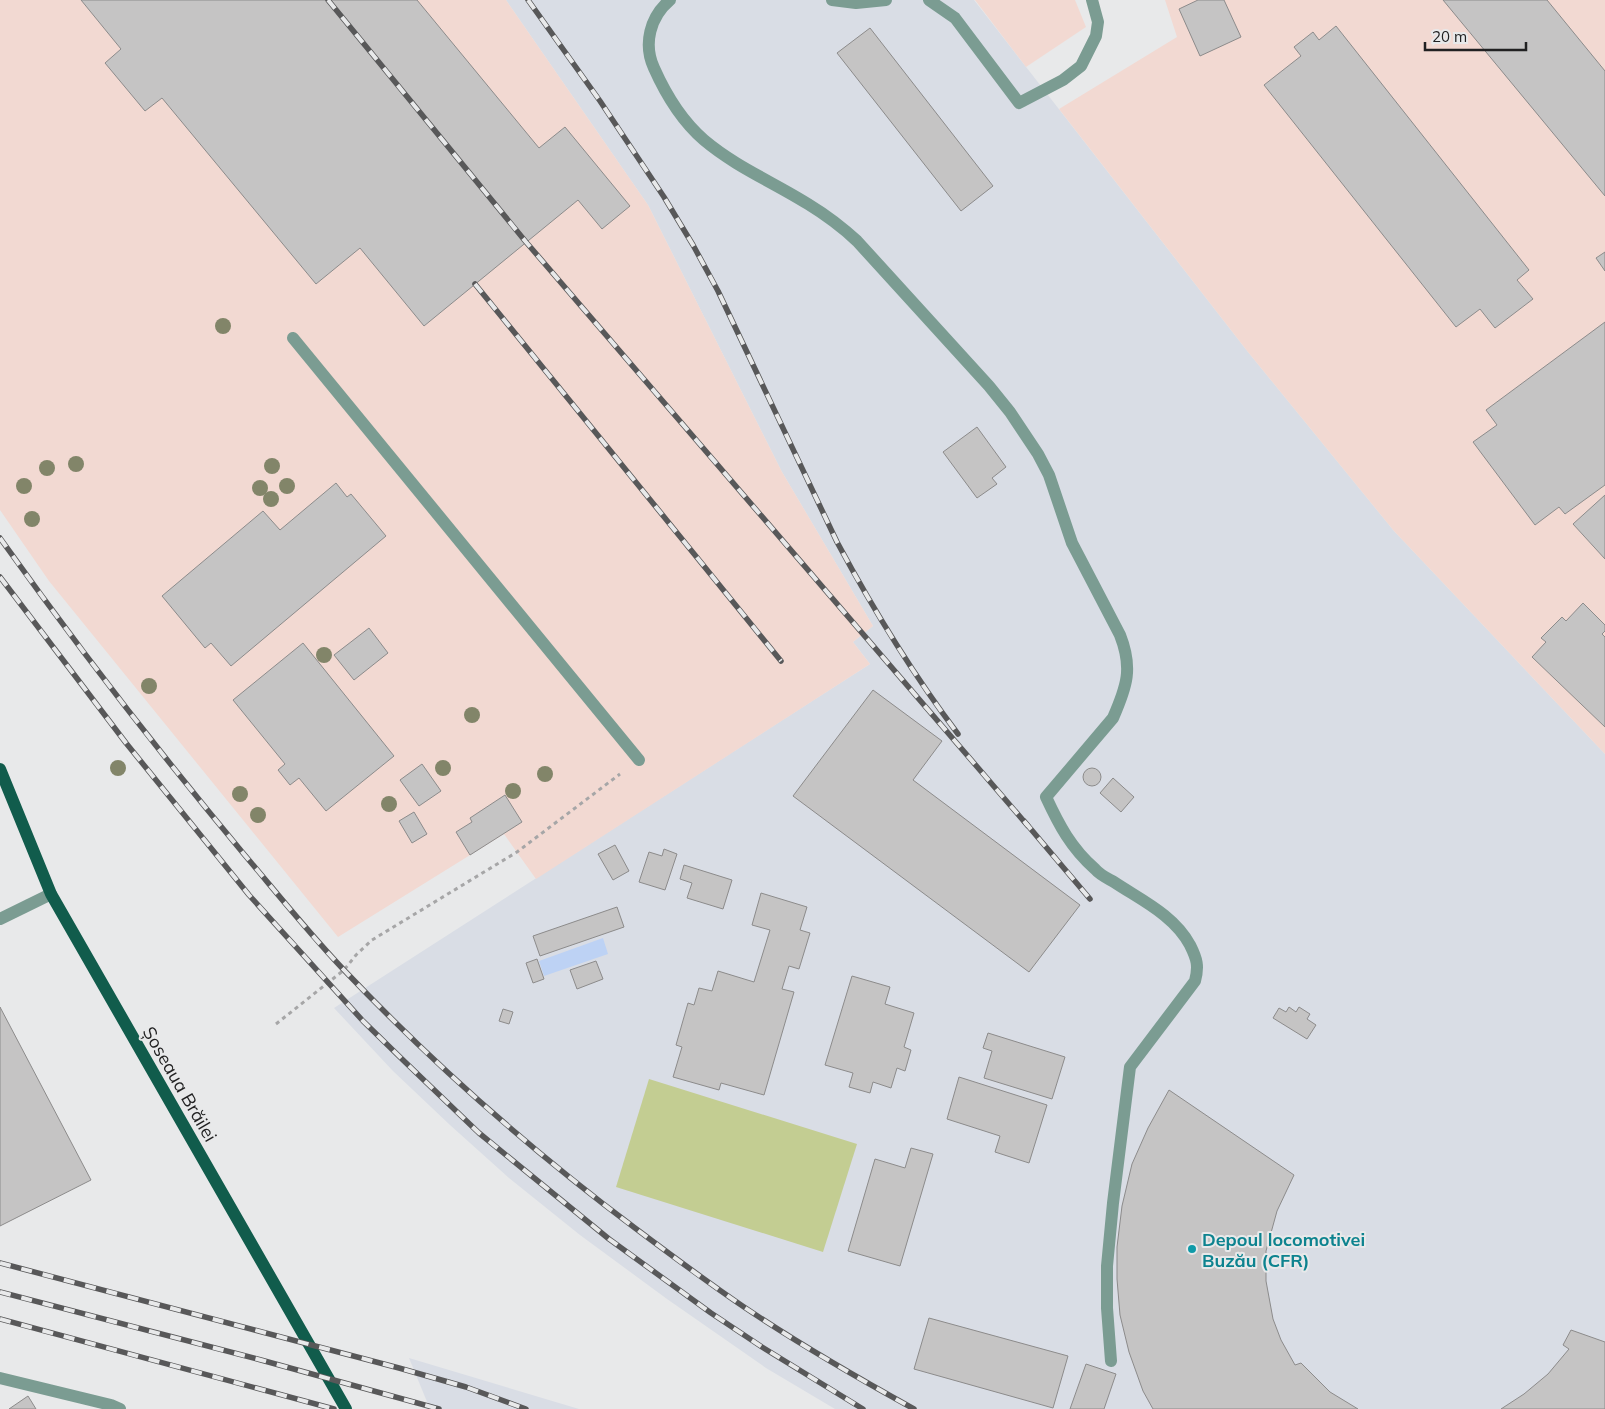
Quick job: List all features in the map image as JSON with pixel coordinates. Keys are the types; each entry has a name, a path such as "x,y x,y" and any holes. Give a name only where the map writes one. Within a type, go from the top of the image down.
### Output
{"main road":[{"name":"Șoseaua Brăilei","path":"0,769 51,894 346,1409"}],"street":[{"path":"670,0 662,6 654,18 648,46 652,64 670,99 703,139 722,154 744,169 808,204 845,230 989,386 1010,412 1038,454 1049,475 1072,543 1126,649 1128,674 1114,718 1046,797 1059,826 1078,853 1096,872 1145,901 1168,918 1185,935 1195,956 1198,970 1195,982 1130,1067 1107,1266 1107,1308 1111,1361"},
{"path":"832,0 856,3 886,0"},
{"path":"929,0 955,18 1019,103 1063,80 1081,66 1096,36 1098,22 1092,0"},
{"path":"293,338 639,760"},
{"path":"0,919 51,894"},
{"path":"0,1378 111,1405 120,1409"}],"path":[{"path":"276,1024 344,970 372,940 517,852 639,760"}],"shaded area":[{"path":"0,0 506,0 648,205 782,472 873,626 853,642 870,664 536,879 504,834 338,937 49,581 0,510"},
{"path":"506,0 974,0 1248,352 1394,531 1605,754 1605,1409 835,1409 766,1368 580,1235 509,1178 450,1125 393,1071 334,1008 870,664 853,642 873,626 782,472 648,205"},
{"path":"975,0 1075,0 1086,27 1026,67"},
{"path":"1165,0 1605,0 1605,754 1394,531 1248,352 1059,109 1177,37"},
{"path":"409,1358 579,1409 430,1409"}],"green space":[{"path":"649,1079 857,1144 823,1252 616,1187"}],"water":[{"path":"603,938 608,954 544,976 539,961"}],"building":[{"path":"81,0 417,0 539,148 565,127 630,206 602,229 578,200 424,326 360,248 316,284 162,98 145,111 105,63 121,49"},
{"path":"1198,0 1224,0 1241,37 1200,56 1179,9"},
{"path":"1443,0 1547,0 1605,71 1605,196"},
{"path":"1336,26 1529,270 1517,280 1533,299 1495,328 1480,309 1456,327 1264,85 1301,56 1294,47 1313,32 1319,40"},
{"path":"870,28 993,186 961,211 837,53"},
{"path":"1605,252 1605,271 1596,258"},
{"path":"1605,322 1605,485 1565,514 1559,507 1535,525 1473,442 1497,425 1486,410"},
{"path":"977,427 1006,467 992,478 997,484 977,498 943,452"},
{"path":"336,483 347,497 351,494 386,536 231,666 211,643 205,648 162,596 263,511 280,530"},
{"path":"1605,495 1605,559 1573,524"},
{"path":"1583,603 1605,625 1605,631 1602,634 1605,637 1605,727 1532,657 1546,642 1541,638 1562,617 1566,621"},
{"path":"369,628 388,653 354,680 334,655"},
{"path":"303,643 394,756 326,811 299,778 290,785 278,770 285,764 233,700"},
{"path":"873,690 942,741 913,780 1080,905 1029,972 793,796"},
{"path":"422,764 441,791 419,806 400,780"},
{"path":"1088,768 1096,768 1101,773 1099,784 1088,786 1083,781 1083,773"},
{"path":"1113,778 1134,797 1121,812 1100,793"},
{"path":"505,795 522,822 470,855 456,832 472,822 470,818"},
{"path":"414,812 427,834 412,843 399,821"},
{"path":"615,845 629,871 613,880 598,854"},
{"path":"664,849 677,854 665,890 639,882 649,852 662,856"},
{"path":"684,865 732,880 723,909 687,898 692,883 680,879"},
{"path":"761,893 807,907 800,930 810,933 799,969 789,966 782,989 794,992 764,1095 721,1083 719,1090 673,1077 682,1047 676,1045 688,1003 694,1005 699,988 712,991 718,971 754,982 770,930 752,925"},
{"path":"617,907 624,927 540,956 533,936"},
{"path":"537,959 544,979 533,983 526,963"},
{"path":"596,961 603,979 577,989 570,970"},
{"path":"852,976 890,987 885,1004 914,1013 904,1047 911,1050 905,1071 897,1068 891,1088 873,1082 870,1093 849,1087 853,1073 825,1065"},
{"path":"0,1007 91,1180 0,1226"},
{"path":"1289,1007 1296,1012 1299,1007 1310,1014 1307,1019 1316,1025 1307,1039 1273,1018 1279,1008 1286,1012"},
{"path":"503,1009 513,1012 509,1024 499,1021"},
{"path":"988,1033 1065,1057 1052,1099 984,1078 992,1051 983,1048"},
{"path":"959,1077 1047,1105 1029,1163 995,1152 1000,1136 947,1119"},
{"name":"Depoul locomotivei Buzău (CFR)","path":"1169,1090 1294,1175 1277,1211 1266,1251 1266,1281 1273,1319 1281,1340 1295,1365 1301,1363 1330,1392 1358,1409 1153,1409 1143,1391 1129,1352 1120,1315 1117,1247 1122,1206 1132,1164 1148,1128"},
{"path":"911,1148 933,1154 900,1266 848,1251 875,1159 905,1168"},
{"path":"929,1318 1068,1356 1053,1408 914,1369"},
{"path":"1571,1330 1605,1342 1605,1409 1501,1409 1524,1394 1548,1374 1569,1349 1563,1345"},
{"path":"1086,1364 1116,1374 1104,1409 1070,1409"},
{"path":"28,1396 36,1409 9,1409"}],"railway":[{"path":"328,0 526,242 1028,826"},
{"path":"528,0 600,101 664,197 693,245 718,291 837,542 894,640 958,734"},
{"path":"475,284 781,661"},
{"path":"0,538 88,658 211,815 330,955 412,1039 484,1105 558,1168 730,1298 786,1334 914,1409"},
{"path":"0,577 126,743 249,895 363,1021 404,1061 479,1133 609,1239 711,1313 762,1347 863,1409"},
{"path":"1024,821 1090,899"},
{"path":"0,1263 399,1368 466,1387 526,1409"},
{"path":"0,1292 261,1360 439,1409"},
{"path":"0,1319 334,1409"}],"place":[{"name":"Depoul locomotivei Buzău (CFR)","path":"1192,1249"}]}
